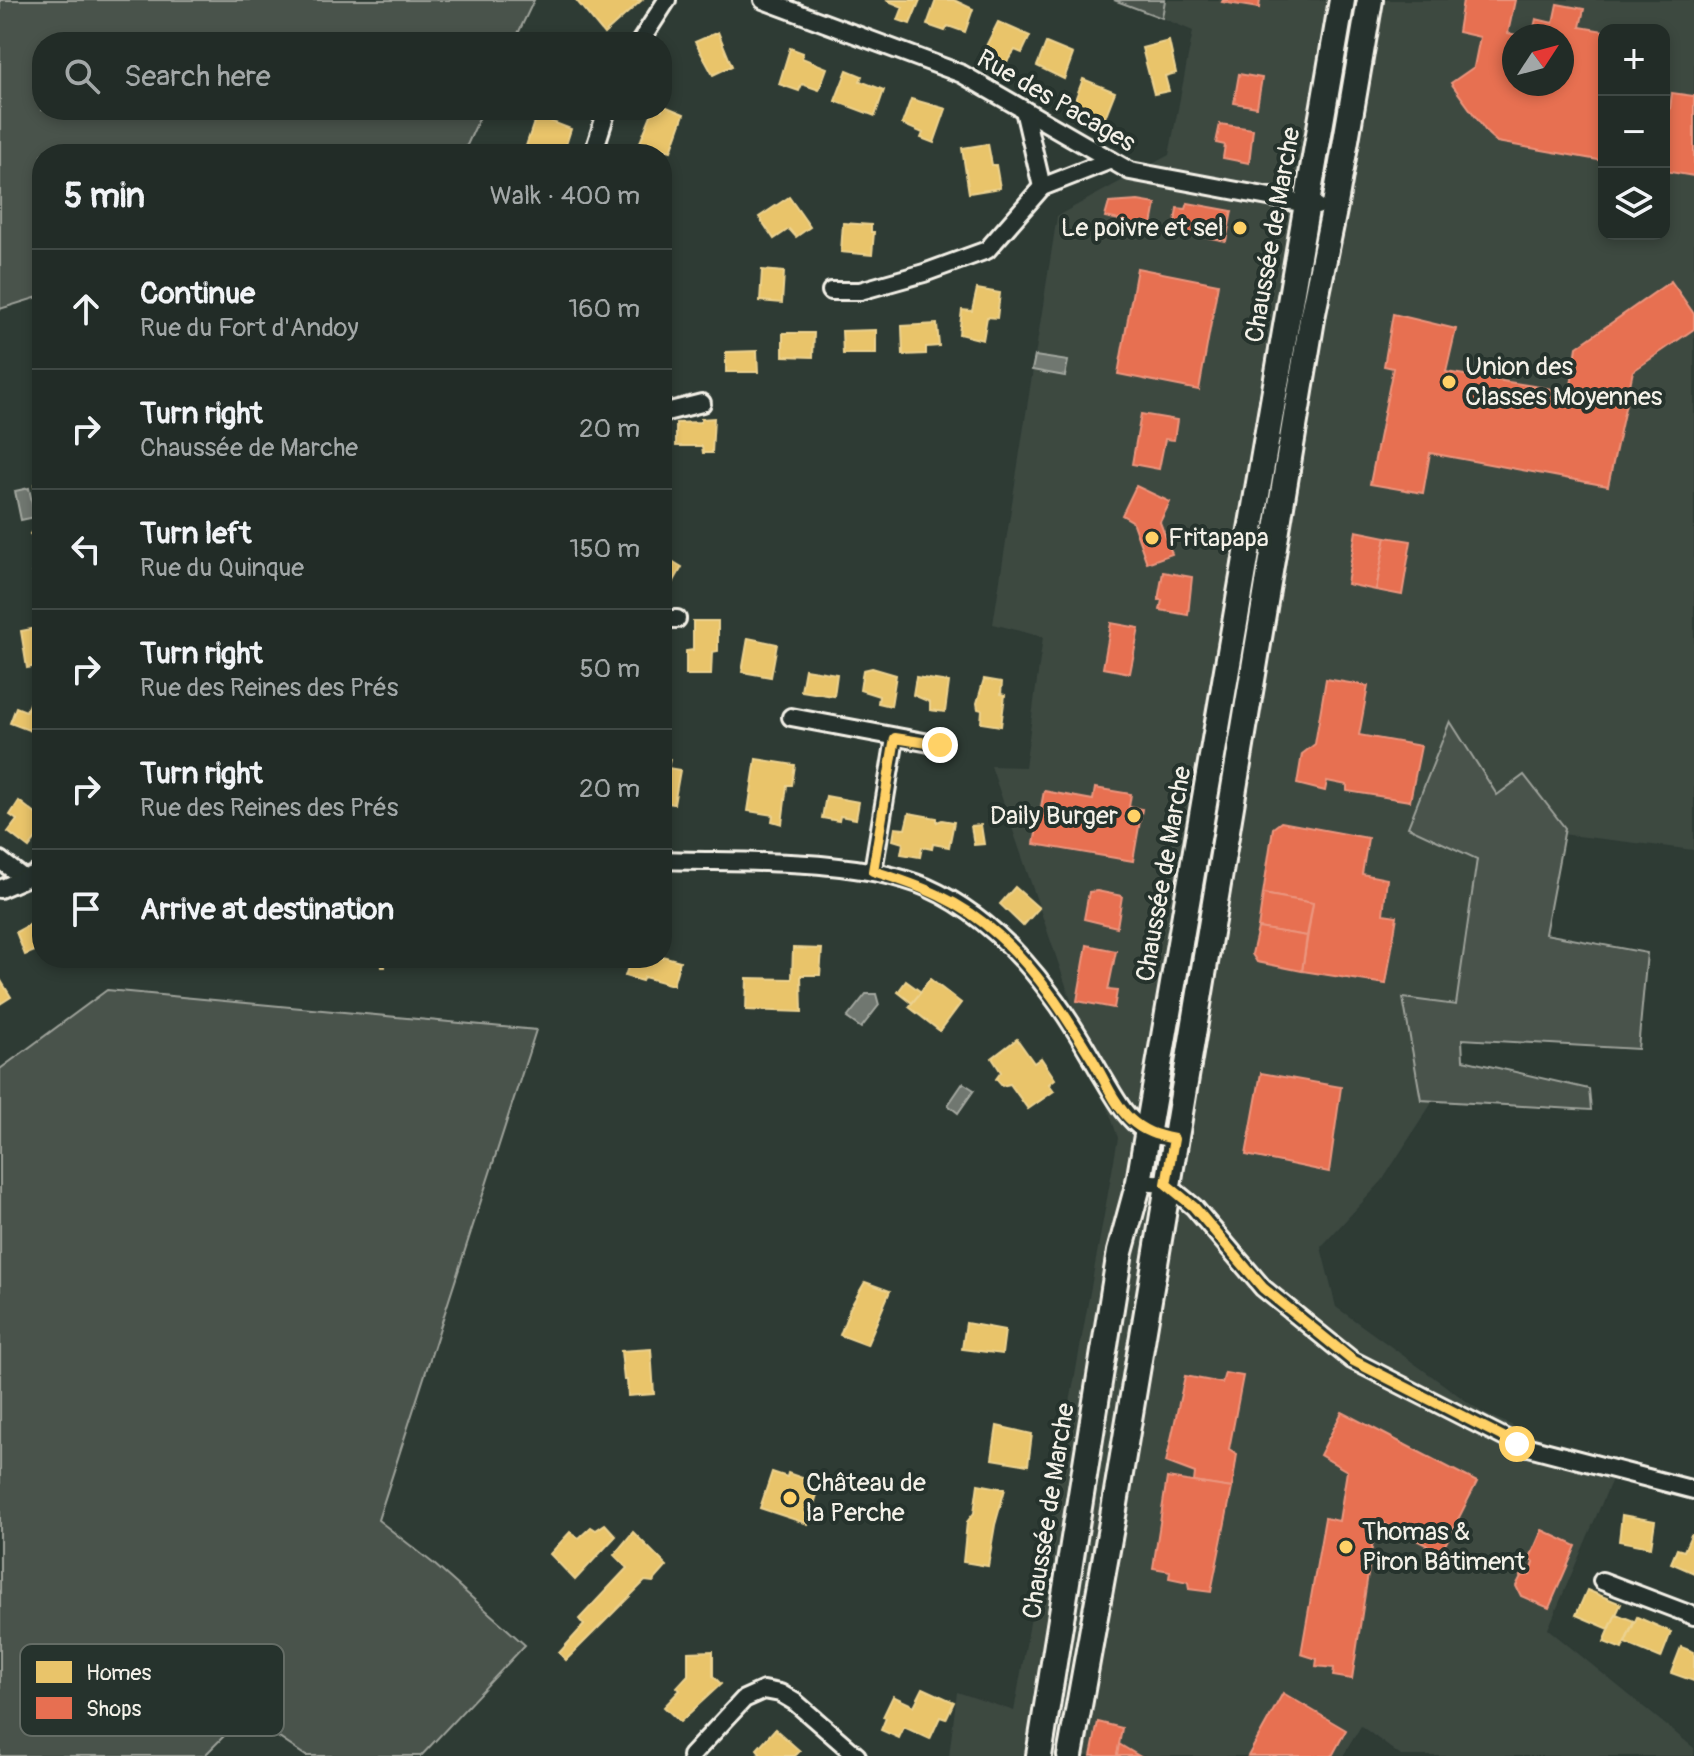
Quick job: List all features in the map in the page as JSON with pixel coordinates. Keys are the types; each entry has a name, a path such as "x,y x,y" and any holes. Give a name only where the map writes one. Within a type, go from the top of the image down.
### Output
{"main road":[{"name":"Chaussée de Marche","path":"1039,1756 1120,1252 1139,1182 1148,1133 1342,0"},
{"name":"Chaussée de Marche","path":"1070,1756 1308,344 1370,0"}],"street":[{"path":"646,32 667,0"},
{"name":"Rue des Pacages","path":"763,0 962,74 1130,171 1334,210"},
{"path":"1024,110 1042,187"},
{"path":"596,144 604,120"},
{"path":"831,291 860,291 924,273 987,250 1042,187 1111,160"},
{"path":"672,410 702,403"},
{"path":"791,717 940,745"},
{"path":"873,871 895,738"},
{"path":"0,860 22,877"},
{"path":"672,860 873,871 925,887 979,918 1000,936 1049,992 1127,1116 1148,1133 1174,1139"},
{"path":"0,889 32,874"},
{"path":"1139,1182 1166,1184 1194,1207 1263,1288 1352,1360 1517,1444 1694,1490"},
{"path":"1602,1581 1694,1616"},
{"path":"691,1756 744,1699 764,1690 780,1693 795,1702 857,1756"}],"shaded area":[{"path":"0,0 534,0 519,32 32,32 32,120 478,120 468,144 32,144 32,299 0,309"},
{"path":"1114,0 1165,0 1162,18"},
{"path":"1165,0 1694,0 1694,850 1510,828 1456,1005 1433,1101 1382,1181 1321,1247 1336,1307 1483,1413 1616,1470 1548,1629 1694,1748 1694,1756 1401,1756 1361,1726 1343,1756 949,1756 957,1692 1014,1711 1118,1138 991,766 1025,767 1043,637 993,624 1057,216 1169,155 1193,31 1162,18"},
{"path":"1035,356 1068,361 1065,376 1032,370"},
{"path":"29,488 32,518 21,520 15,491"},
{"path":"1450,721 1497,795 1524,775 1565,828 1545,934 1647,953 1638,1049 1462,1039 1463,1060 1589,1089 1591,1110 1421,1100 1403,998 1456,1005 1477,859 1408,827"},
{"path":"107,990 536,1030 378,1520 434,1564 525,1645 421,1756 306,1756 276,1736 284,1736 284,1644 20,1644 20,1736 224,1736 204,1756 0,1756 0,1069"},
{"path":"866,994 876,994 879,1005 861,1028 847,1018"},
{"path":"963,1083 974,1090 958,1113 948,1105"}],"building: Homes":[{"path":"576,0 642,0 606,32 602,32"},
{"path":"886,0 920,0 910,24 898,20 903,7"},
{"path":"936,0 954,0 973,9 965,32 948,26 945,31 927,25"},
{"path":"998,22 1030,36 1022,53 1015,50 1006,63 983,52"},
{"path":"718,32 732,66 713,75 695,42"},
{"path":"1169,41 1176,73 1165,76 1169,91 1154,94 1142,48"},
{"path":"1046,43 1073,54 1064,79 1037,66"},
{"path":"790,48 803,53 802,58 827,68 819,90 802,84 799,91 779,84"},
{"path":"847,70 862,76 860,81 884,90 875,116 835,101"},
{"path":"1083,79 1115,92 1104,120 1095,116 1093,120 1079,116 1081,112 1072,108"},
{"path":"911,99 946,109 934,143 921,138 923,133 902,124"},
{"path":"672,109 684,114 672,148 672,144 640,142 649,120 672,120"},
{"path":"535,120 550,120 571,129 566,144 527,144"},
{"path":"988,144 1000,188 969,193 962,148"},
{"path":"789,197 810,227 796,237 789,229 774,239 759,217"},
{"path":"843,223 871,225 871,232 874,232 872,255 841,252"},
{"path":"762,270 784,272 782,303 760,301"},
{"path":"977,289 1000,293 997,318 987,317 983,340 959,334 962,310 972,311"},
{"path":"937,324 939,346 926,347 926,354 903,355 902,326"},
{"path":"876,330 876,354 843,354 842,331"},
{"path":"783,333 814,333 813,357 783,356"},
{"path":"757,351 758,372 726,372 726,352"},
{"path":"714,418 712,453 703,453 702,446 676,446 676,423"},
{"path":"672,561 682,567 672,582"},
{"path":"693,621 718,621 718,651 712,652 711,675 686,675 686,651 693,650"},
{"path":"32,629 32,667 27,668 21,631"},
{"path":"748,638 777,644 771,677 742,672"},
{"path":"872,668 896,675 891,706 878,703 879,696 860,690 863,670"},
{"path":"805,669 837,674 834,696 801,691"},
{"path":"916,677 949,682 945,712 930,710 930,702 913,695"},
{"path":"984,679 1002,682 1001,694 1005,695 1001,726 981,723 982,710 978,709 977,703"},
{"path":"32,697 32,731 10,723 16,707 26,711"},
{"path":"756,759 795,765 792,785 787,785 782,824 772,821 773,815 748,811"},
{"path":"672,769 680,770 672,804"},
{"path":"826,796 859,802 856,819 840,816 839,821 822,818"},
{"path":"19,801 32,811 32,844 29,848 8,832 17,820 10,815"},
{"path":"909,813 937,818 937,822 954,822 949,847 933,844 932,849 922,847 920,857 901,854 903,843 893,840 895,828 905,829"},
{"path":"981,825 984,844 974,845 971,826"},
{"path":"1015,887 1039,908 1023,926 1000,904"},
{"path":"32,923 32,952 25,955 16,932"},
{"path":"793,948 822,949 820,975 801,975 802,1012 746,1010 747,978 792,979"},
{"path":"672,959 680,961 673,985 644,977 642,981 625,976 628,968 672,968"},
{"path":"0,979 11,997 0,1004"},
{"path":"930,979 961,1003 940,1031 909,1007"},
{"path":"906,981 921,992 912,1003 898,992"},
{"path":"1017,1039 1034,1063 1041,1058 1055,1079 1049,1084 1054,1091 1028,1109 1010,1084 1002,1086 996,1079 1001,1072 992,1058"},
{"path":"865,1282 890,1291 867,1345 840,1335 850,1308"},
{"path":"966,1323 1005,1330 1002,1354 962,1349"},
{"path":"651,1349 654,1394 628,1396 621,1351"},
{"path":"997,1426 1032,1434 1028,1465 992,1459"},
{"name":"Château de la Perche","path":"772,1472 787,1477 788,1473 819,1488 808,1524 760,1508"},
{"path":"978,1484 1005,1489 988,1566 963,1562 967,1522 974,1513"},
{"path":"1622,1515 1655,1521 1651,1547 1619,1541"},
{"path":"605,1524 616,1536 575,1580 550,1554 570,1532 579,1538 591,1527 596,1530"},
{"path":"633,1532 667,1566 653,1582 645,1581 566,1660 559,1653 584,1625 579,1619 627,1568 614,1555"},
{"path":"1691,1535 1694,1536 1694,1573 1671,1563 1677,1549 1684,1551"},
{"path":"1587,1590 1621,1604 1609,1629 1576,1615"},
{"path":"1616,1614 1634,1621 1622,1649 1604,1642"},
{"path":"1637,1617 1671,1632 1661,1658 1625,1643"},
{"path":"1681,1647 1694,1652 1694,1681 1671,1673"},
{"path":"713,1651 713,1676 721,1684 680,1722 664,1707 680,1690 677,1687 688,1675 688,1652"},
{"path":"923,1688 954,1702 946,1719 940,1717 930,1739 904,1727 899,1738 881,1730 886,1718 883,1717 893,1696 914,1706"},
{"path":"775,1729 800,1751 795,1756 757,1756 760,1753 757,1749"}],"building: Shops":[{"path":"1223,0 1260,0 1259,8"},
{"path":"1463,0 1515,0 1510,24 1502,24 1502,96 1574,96 1574,24 1535,24 1536,19 1553,23 1557,4 1584,9 1580,27 1598,30 1598,160 1497,142 1488,134 1451,83 1474,67 1480,37 1458,32"},
{"path":"1239,74 1262,78 1257,107 1234,103"},
{"path":"1672,93 1694,96 1694,176 1670,172"},
{"path":"1220,124 1253,129 1249,163 1223,158 1225,145 1216,143"},
{"path":"1138,201 1156,204 1151,230 1134,226 1133,231 1124,229 1125,221 1105,217 1109,203"},
{"path":"1188,203 1232,211 1226,241 1182,232 1184,225 1175,223 1177,208 1186,209"},
{"path":"1137,268 1218,284 1199,390 1118,374"},
{"name":"Union des Classes Moyennes","path":"1671,281 1694,314 1694,329 1633,371 1608,486 1430,453 1423,493 1370,484 1393,368 1384,366 1393,314 1456,329 1446,372 1570,392 1577,347"},
{"path":"1141,414 1177,420 1174,440 1165,439 1159,469 1132,464"},
{"name":"Fritapapa","path":"1136,486 1170,502 1160,522 1172,554 1147,563 1132,521 1122,515"},
{"path":"1356,531 1386,537 1376,590 1347,584"},
{"path":"1386,537 1411,541 1402,595 1376,590"},
{"path":"1163,572 1192,577 1188,615 1160,610 1162,600 1158,600"},
{"path":"1111,623 1139,628 1130,673 1103,668"},
{"path":"1326,679 1368,686 1359,735 1421,746 1410,801 1347,791 1347,785 1327,781 1325,791 1297,784 1302,754 1315,744"},
{"path":"1095,788 1131,794 1129,807 1142,809 1133,861 1034,844 1044,791 1093,800"},
{"path":"1281,822 1368,838 1362,874 1387,879 1383,914 1397,916 1386,984 1302,971 1313,903 1263,894 1273,828"},
{"path":"1089,892 1122,896 1117,927 1084,919"},
{"path":"1263,894 1313,903 1307,936 1258,928"},
{"path":"1258,928 1307,936 1302,971 1257,962 1252,954"},
{"path":"1087,945 1116,951 1108,990 1117,991 1114,1008 1077,1001"},
{"path":"1261,1073 1341,1087 1329,1172 1246,1155"},
{"path":"1225,1373 1243,1376 1229,1449 1237,1454 1232,1488 1194,1482 1195,1473 1166,1462 1185,1376 1222,1383"},
{"name":"Thomas & Piron Bâtiment","path":"1342,1412 1477,1482 1441,1553 1380,1521 1373,1541 1352,1679 1333,1676 1334,1668 1316,1666 1317,1659 1301,1654 1325,1518 1339,1521 1347,1471 1320,1455"},
{"path":"1167,1478 1232,1488 1211,1592 1189,1589 1188,1582 1169,1578 1170,1571 1153,1568"},
{"path":"1542,1530 1576,1546 1549,1608 1521,1596 1516,1586 1521,1576 1530,1575 1534,1562 1529,1560"},
{"path":"1283,1693 1346,1730 1332,1756 1248,1756"},
{"path":"1098,1722 1122,1728 1117,1756 1091,1756"},
{"path":"1119,1744 1139,1756 1117,1756"}],"place":[{"name":"Le poivre et sel","path":"1240,228"},
{"name":"Union des Classes Moyennes","path":"1449,382"},
{"name":"Fritapapa","path":"1152,538"},
{"name":"Daily Burger","path":"1134,816"},
{"name":"Château de la Perche","path":"790,1498"},
{"name":"Thomas & Piron Bâtiment","path":"1346,1547"}],"route":[{"path":"940,745 895,738 873,871 925,887 954,902 979,918 1026,963 1074,1029 1127,1116 1148,1133 1174,1139 1166,1184 1194,1207 1263,1288 1352,1360 1517,1444"}]}
